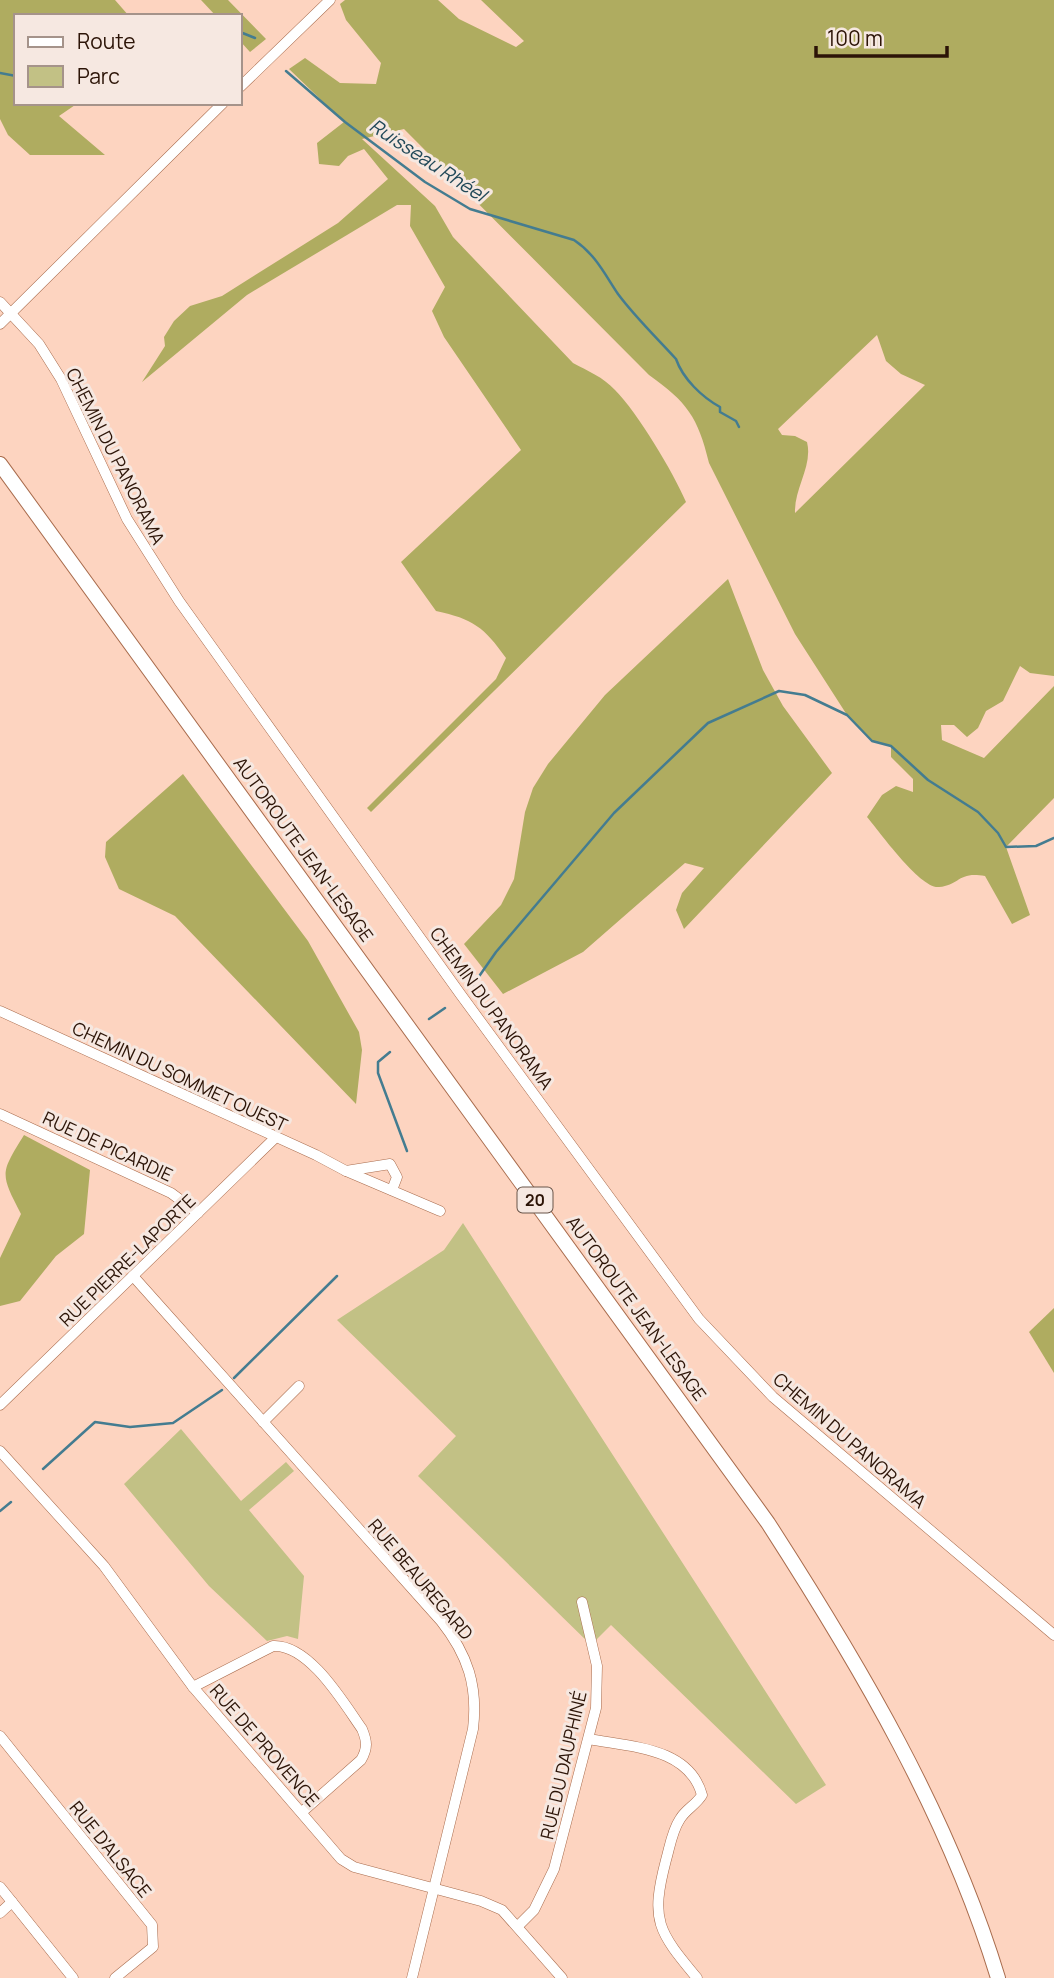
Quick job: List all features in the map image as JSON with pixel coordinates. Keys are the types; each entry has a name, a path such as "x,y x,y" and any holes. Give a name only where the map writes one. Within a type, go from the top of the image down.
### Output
{"highway":[{"name":"AUTOROUTE JEAN-LESAGE","path":"0,464 768,1523 855,1661 917,1778 958,1868 999,1978"}],"street":[{"path":"242,85 330,0"},
{"path":"0,324 221,105"},
{"name":"CHEMIN DU PANORAMA","path":"0,302 39,344 61,379 127,519 179,601 461,995 699,1319 774,1397 1054,1635"},
{"name":"CHEMIN DU SOMMET OUEST","path":"0,1011 346,1171 440,1211"},
{"name":"RUE DE PICARDIE","path":"0,1114 171,1193 198,1213"},
{"name":"RUE PIERRE-LAPORTE","path":"0,1405 276,1137"},
{"path":"346,1171 390,1164 397,1177 392,1190"},
{"name":"RUE BEAUREGARD","path":"133,1276 441,1621 457,1643 469,1668 475,1701 473,1729 412,1978"},
{"path":"263,1422 299,1386"},
{"name":"RUE DE PROVENCE","path":"0,1451 104,1566 193,1687 341,1859 354,1867 481,1900 502,1910 519,1925 562,1978"},
{"name":"RUE DU DAUPHINÉ","path":"519,1925 534,1910 554,1869 589,1739 598,1686 582,1602"},
{"path":"193,1687 272,1646 286,1646 296,1650 315,1668 362,1729 367,1740 361,1760 302,1812"},
{"name":"RUE D'ALSACE","path":"0,1736 152,1926 153,1947 115,1978"},
{"path":"589,1739 661,1752 677,1761 696,1779 702,1795 681,1817 675,1829 659,1887 657,1911 666,1941 697,1978"},
{"path":"0,1887 74,1978"},
{"path":"0,1913 12,1902"}],"green space":[{"path":"463,1223 826,1785 796,1804 611,1625 591,1645 418,1476 456,1436 337,1320 444,1250"},
{"path":"181,1429 241,1501 286,1462 294,1471 249,1510 304,1576 298,1639 287,1636 267,1641 209,1586 124,1484"}],"shaded area":[{"path":"0,0 115,0 127,14 14,14 14,105 75,105 59,116 105,155 30,155 8,135 0,119"},
{"path":"201,0 228,0 242,14 214,14"},
{"path":"345,0 438,0 459,19 516,47 524,41 481,0 1054,0 1054,676 1030,673 1020,666 1003,701 986,711 978,728 967,737 954,725 941,725 942,740 984,758 1054,686 1054,798 1006,847 1030,915 1012,924 985,876 969,875 946,886 931,885 911,870 890,846 867,817 882,795 896,786 913,792 913,779 891,757 891,746 872,741 847,715 795,634 709,463 700,434 689,412 404,129 362,139 435,206 453,237 573,363 605,381 624,400 654,443 686,502 371,812 367,808 496,679 506,658 477,626 459,617 436,611 401,562 521,450 444,337 432,311 445,287 410,226 411,205 397,205 247,295 142,382 165,346 164,337 174,321 190,306 222,296 338,223 388,179 364,149 348,156 339,166 319,164 317,143 344,122 289,69 305,58 340,83 376,84 381,63 346,20 340,4","holes":["877,335 886,361 901,374 925,385 795,513 797,495 808,460 807,442 795,436 782,435 778,429"]},
{"path":"242,14 266,39 250,52 242,43"},
{"path":"728,579 763,670 783,706 832,773 684,929 676,910 682,893 704,868 685,863 583,952 503,994 464,944 501,905 514,879 525,812 533,788 548,764 605,695"},
{"path":"183,774 308,941 359,1032 362,1050 356,1104 175,916 119,889 105,857 106,842"},
{"path":"24,1135 90,1170 84,1234 56,1256 20,1301 0,1306 0,1258 21,1214 6,1181 7,1166"},
{"path":"1054,1308 1054,1373 1029,1332"}],"waterway":[{"name":"Ruisseau Rhéel","path":"242,33 255,38"},
{"name":"Ruisseau Rhéel","path":"286,71 345,122 425,182 470,209 574,240 581,245 599,264 632,311 676,359 688,380 700,393 720,407 720,412 736,421 739,427"},
{"name":"Ruisseau Rhéel","path":"0,73 14,76"},
{"path":"473,985 496,952 614,813 708,723 779,691 805,695 847,715 872,741 891,746 928,780 978,812 998,833 1006,847 1036,846 1054,838"},
{"path":"429,1019 445,1008"},
{"path":"390,1052 378,1062 378,1073 407,1151"},
{"path":"234,1378 337,1276"},
{"path":"43,1469 95,1422 130,1427 173,1423 222,1390"},
{"path":"0,1511 11,1502"}]}
